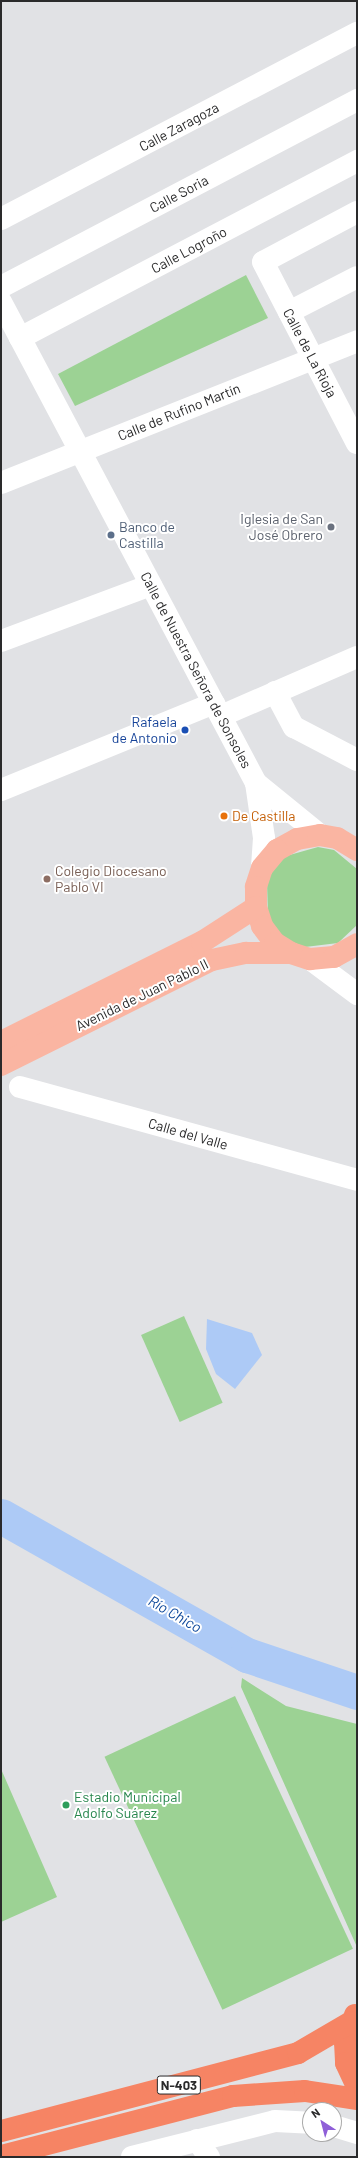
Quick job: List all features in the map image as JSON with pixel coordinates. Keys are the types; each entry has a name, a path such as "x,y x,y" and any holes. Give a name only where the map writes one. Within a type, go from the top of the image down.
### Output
{"highway":[{"name":"N-403","path":"354,2017 345,2042 346,2063 357,2087"},
{"name":"N-403","path":"1,2131 298,2053 354,2017"},
{"name":"N-403","path":"1,2156 84,2132 233,2096 305,2090 357,2099"}],"main road":[{"path":"300,956 275,943 262,926 256,907 256,887 262,868 277,850 297,838 320,835 356,847"},
{"name":"Avenida de Juan Pablo II","path":"1,1042 202,942 256,907"},
{"name":"Avenida de Juan Pablo II","path":"1,1065 212,960 246,953 334,957 357,944"}],"street":[{"name":"Calle Zaragoza","path":"1,219 357,33"},
{"name":"Calle Soria","path":"1,287 357,100"},
{"name":"Calle Logroño","path":"20,338 357,160"},
{"name":"Calle de La Rioja","path":"357,212 263,262 357,443"},
{"path":"289,312 357,277"},
{"name":"Calle de Nuestra Señora de Sonsoles","path":"1,302 256,783 278,805 320,835"},
{"name":"Calle de Rufino Martín","path":"1,483 357,341"},
{"path":"1,641 151,585"},
{"path":"1,790 217,710 276,692 357,657"},
{"path":"276,692 294,727 357,760"},
{"name":"Calle de Nuestra Señora de Sonsoles","path":"256,783 264,838 262,868"},
{"path":"300,956 357,994"},
{"name":"Calle del Valle","path":"20,1087 357,1180"},
{"path":"132,2157 203,2149 275,2121 302,2123"},
{"path":"342,2128 357,2133"}],"green space":[{"path":"246,275 268,318 75,406 58,374"},
{"path":"318,847 334,850 357,869 357,925 338,943 305,947 289,941 276,930 268,916 267,882 274,867 286,856"},
{"path":"184,1316 223,1403 180,1422 141,1335"},
{"path":"242,1678 286,1706 357,1724 357,1947 241,1687"},
{"path":"235,1696 353,1949 222,2010 104,1757"},
{"path":"1,1769 57,1897 1,1922"}],"water":[{"path":"207,1319 252,1333 262,1355 235,1389 216,1374 206,1349"}],"waterway":[{"name":"Río Chico","path":"1,1516 247,1655 357,1692"}],"place":[{"name":"Iglesia de San José Obrero","path":"331,527"},
{"name":"Banco de Castilla","path":"111,535"},
{"name":"Rafaela de Antonio","path":"185,730"},
{"name":"De Castilla","path":"224,816"},
{"name":"Colegio Diocesano Pablo VI","path":"47,879"},
{"name":"Estadio Municipal Adolfo Suárez","path":"66,1805"}]}
